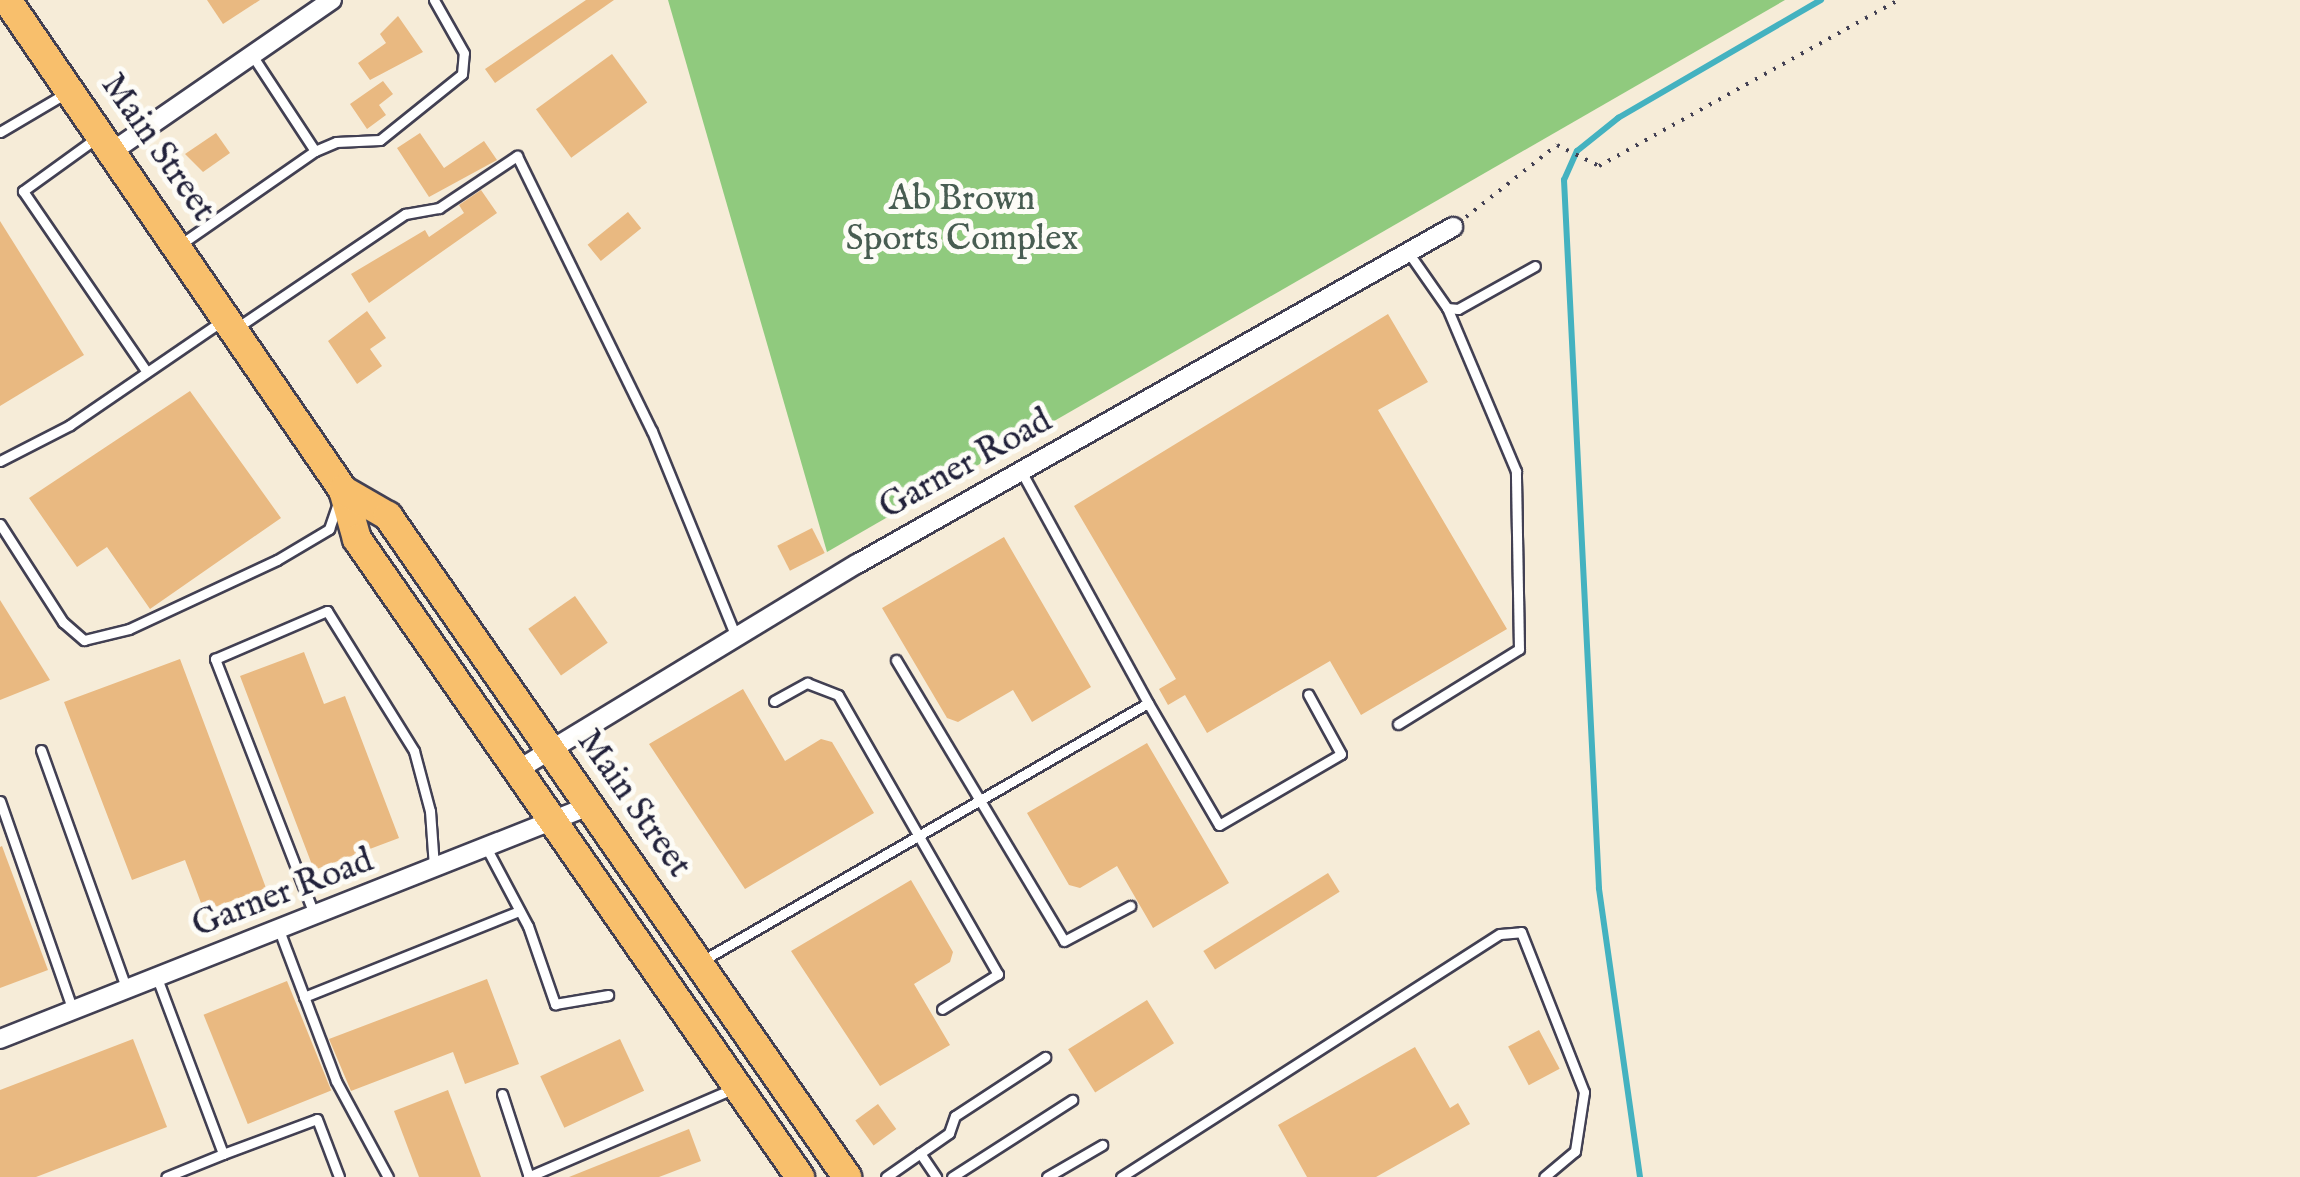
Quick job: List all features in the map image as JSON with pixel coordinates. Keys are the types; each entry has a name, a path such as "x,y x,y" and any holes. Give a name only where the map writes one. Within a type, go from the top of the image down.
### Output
{"main road":[{"name":"Main Street","path":"7,0 343,490 357,539 800,1177"},
{"name":"Main Street","path":"343,490 388,516 847,1177"}],"street":[{"path":"107,143 252,55 332,0"},
{"name":"Garner Road","path":"516,771 1021,471 1454,227"},
{"name":"Garner Road","path":"0,1039 589,806"}],"lane":[{"path":"179,246 315,151 336,142 380,140 462,74 464,53 434,0"},
{"path":"252,55 315,151"},
{"path":"0,132 70,90"},
{"path":"107,143 23,191 147,372"},
{"path":"0,460 70,425 147,372 405,214 439,208 517,156 652,431 736,637"},
{"path":"1398,724 1519,649 1516,471 1447,308 1408,252"},
{"path":"1447,308 1458,309 1534,266"},
{"path":"1021,471 1219,825 1341,754 1308,694"},
{"path":"0,524 62,622 84,640 129,629 277,560 329,529 343,490"},
{"path":"314,916 215,658 327,611 414,751 430,811 434,870"},
{"path":"896,660 1064,940 1130,906"},
{"path":"774,702 807,683 838,695 998,974 942,1008"},
{"path":"698,963 1148,703"},
{"path":"40,750 127,990"},
{"path":"0,800 73,1011"},
{"path":"487,849 519,911 555,1004 608,995"},
{"path":"304,997 519,911"},
{"path":"279,930 336,1081 388,1177"},
{"path":"1120,1177 1500,934 1521,932 1584,1092 1576,1151 1544,1177"},
{"path":"157,978 224,1154"},
{"path":"886,1177 949,1133 955,1116 1045,1058"},
{"path":"502,1094 529,1177 738,1087"},
{"path":"952,1177 1072,1100"},
{"path":"166,1177 317,1119 339,1177"},
{"path":"1047,1177 1102,1145"},
{"path":"920,1153 936,1177"}],"path":[{"path":"1454,227 1557,145 1600,166 1898,0"}],"green space":[{"name":"Ab Brown Sports Complex","path":"668,0 1785,0 827,552"}],"building":[{"path":"207,0 260,0 223,24"},
{"path":"586,0 614,0 495,83 485,69"},
{"path":"398,16 423,52 370,80 358,63 386,43 380,34"},
{"path":"612,54 647,103 571,158 536,109"},
{"path":"383,81 393,94 379,105 386,115 367,129 350,104"},
{"path":"216,133 230,153 203,172 185,154"},
{"path":"420,133 444,168 484,141 497,160 429,197 397,148"},
{"path":"481,190 497,213 369,303 351,274 425,230 429,237 464,213 459,205"},
{"path":"628,212 641,228 601,261 588,245"},
{"path":"0,221 84,355 0,406"},
{"path":"367,311 386,338 370,349 382,366 357,384 328,341"},
{"path":"1388,314 1428,382 1378,410 1507,629 1361,715 1330,661 1207,733 1185,695 1168,705 1159,689 1176,679 1074,506"},
{"path":"190,391 281,518 150,609 107,547 77,567 29,498"},
{"path":"812,528 825,553 790,571 777,546"},
{"path":"1004,537 1091,687 1032,722 1013,690 958,722 947,718 882,608"},
{"path":"575,596 608,643 561,675 528,629"},
{"path":"0,600 50,680 0,700"},
{"path":"304,652 324,704 345,696 399,838 314,870 240,676"},
{"path":"180,659 266,888 204,911 185,860 132,880 64,702"},
{"path":"743,689 785,761 821,739 832,742 874,813 745,889 649,744"},
{"path":"1147,743 1229,883 1153,928 1117,866 1080,888 1069,885 1027,813"},
{"path":"0,847 48,970 0,988"},
{"path":"1328,873 1340,892 1215,970 1203,951"},
{"path":"911,880 953,952 950,962 914,984 950,1045 880,1086 791,951"},
{"path":"487,979 519,1064 465,1084 453,1052 351,1091 329,1039"},
{"path":"287,981 331,1090 248,1124 204,1015"},
{"path":"1147,1000 1174,1043 1095,1093 1068,1049"},
{"path":"1539,1030 1560,1069 1529,1085 1508,1046"},
{"path":"133,1039 167,1127 36,1177 0,1177 0,1090"},
{"path":"620,1039 644,1091 564,1128 540,1076"},
{"path":"1415,1047 1450,1108 1458,1103 1470,1124 1376,1177 1307,1177 1278,1125"},
{"path":"448,1090 481,1177 419,1177 394,1111"},
{"path":"878,1104 896,1129 874,1146 855,1120"},
{"path":"689,1129 701,1161 659,1177 569,1177"}],"waterway":[{"path":"1640,1177 1599,888 1564,180 1577,151 1618,118 1821,0"}]}
